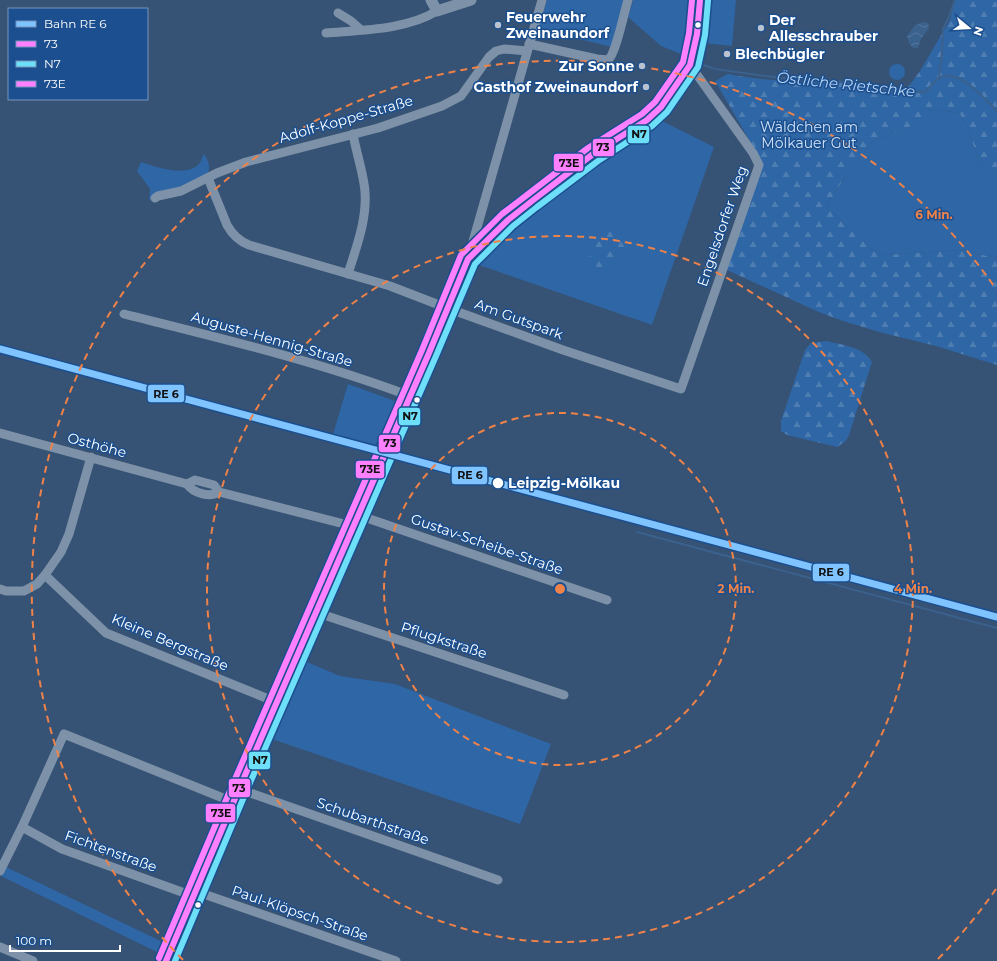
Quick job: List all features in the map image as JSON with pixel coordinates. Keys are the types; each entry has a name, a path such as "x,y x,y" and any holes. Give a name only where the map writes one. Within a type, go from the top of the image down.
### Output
{"street":[{"path":"430,0 437,11"},
{"path":"326,33 360,29 370,30 395,26 429,16 437,11 472,0"},
{"path":"166,961 276,702 410,396 468,259 542,0"},
{"name":"Adolf-Koppe-Straße","path":"155,198 181,191 246,162 378,128 442,106 461,96 489,57 496,52 528,48 608,60 611,57 615,47 628,0"},
{"path":"468,259 508,220 593,154 652,116 666,101 690,65 697,34 700,0"},
{"path":"338,13 360,29"},
{"name":"Engelsdorfer Weg","path":"681,389 759,165 753,153 690,65"},
{"path":"348,274 361,230 365,203 365,191 353,134"},
{"name":"Am Gutspark","path":"208,178 231,232 238,240 253,247 390,286 563,350 681,389"},
{"name":"Auguste-Hennig-Straße","path":"124,314 240,343 355,377 410,396"},
{"name":"Osthöhe","path":"0,433 187,484 192,490 212,495 219,492 352,526"},
{"path":"0,589 6,591 24,591 36,584 46,575 66,543 91,458"},
{"name":"Gustav-Scheibe-Straße","path":"358,515 607,600"},
{"name":"Kleine Bergstraße","path":"46,575 106,633 276,702"},
{"name":"Pflugkstraße","path":"315,612 564,695"},
{"path":"0,871 22,827 64,734 233,802"},
{"name":"Schubarthstraße","path":"239,789 498,880"},
{"name":"Fichtenstraße","path":"22,827 62,849 194,893"},
{"name":"Paul-Klöpsch-Straße","path":"194,893 396,961"},
{"path":"0,947 34,961"}],"green space":[{"path":"547,0 626,0 612,47 538,29"},
{"path":"633,0 693,0 692,27 686,56 661,46 628,17"},
{"path":"710,0 736,0 732,46 704,43"},
{"name":"Wäldchen am Mölkauer Gut","path":"955,0 997,0 997,175 980,164 967,127 960,114 944,110 927,111 913,126 873,141 846,175 826,207 872,249 884,255 959,250 997,258 997,365 936,346 879,332 843,321 821,313 725,269 762,162 715,81 728,74 758,79 790,81 857,82 906,90 920,71 950,20"},
{"path":"894,64 900,64 905,69 903,78 900,80 894,80 889,75 889,69"},
{"path":"944,110 960,114 967,127 980,164 997,175 997,258 959,250 884,255 872,249 826,207 846,175 873,141 913,126 926,111"},
{"path":"660,120 714,147 652,325 479,265 474,261 479,253 594,155 652,121"},
{"path":"204,154 209,165 208,173 175,189 156,194 149,201 150,189 137,171 141,162 178,171 192,169 200,163"},
{"path":"610,227 621,232 627,241 623,255 615,270 600,269 588,261 596,240"},
{"path":"827,341 846,345 858,350 864,353 872,362 849,435 846,441 837,447 787,435 781,431 781,421 805,350 811,343"},
{"path":"348,384 395,401 380,446 333,434"},
{"path":"300,659 340,676 395,684 551,744 520,824 269,738 274,731 272,722 293,674 298,676 304,663 300,661"},
{"path":"6,867 167,944 163,955 1,876"}],"water":[{"path":"923,22 928,23 929,28 921,39 918,48 913,48 909,43 907,36 915,25"}],"waterway":[{"path":"939,77 943,29 955,0"},
{"name":"Östliche Rietschke","path":"701,64 715,69 781,78 848,82 895,92 925,92 941,77 956,77 972,86 997,111"},
{"path":"637,532 997,628"}],"transit line":[{"name":"73E","path":"159,958 232,786 422,350 461,255 502,214 588,148 642,114 655,102 683,62 689,33 692,0"},
{"name":"73","path":"166,961 239,789 429,353 468,259 508,220 532,201 593,154 647,120 661,107 690,65 697,34 700,0"},
{"name":"N7","path":"175,961 246,792 475,264 513,226 598,161 652,126 667,112 698,67 705,35 708,1"},
{"path":"0,349 997,617"}],"place":[{"name":"Feuerwehr Zweinaundorf","path":"498,25"},
{"name":"Der Allesschrauber","path":"761,28"},
{"name":"Blechbügler","path":"727,54"},
{"name":"Zur Sonne","path":"642,66"},
{"name":"Gasthof Zweinaundorf","path":"646,87"},
{"name":"Leipzig-Mölkau","path":"498,483"}]}
